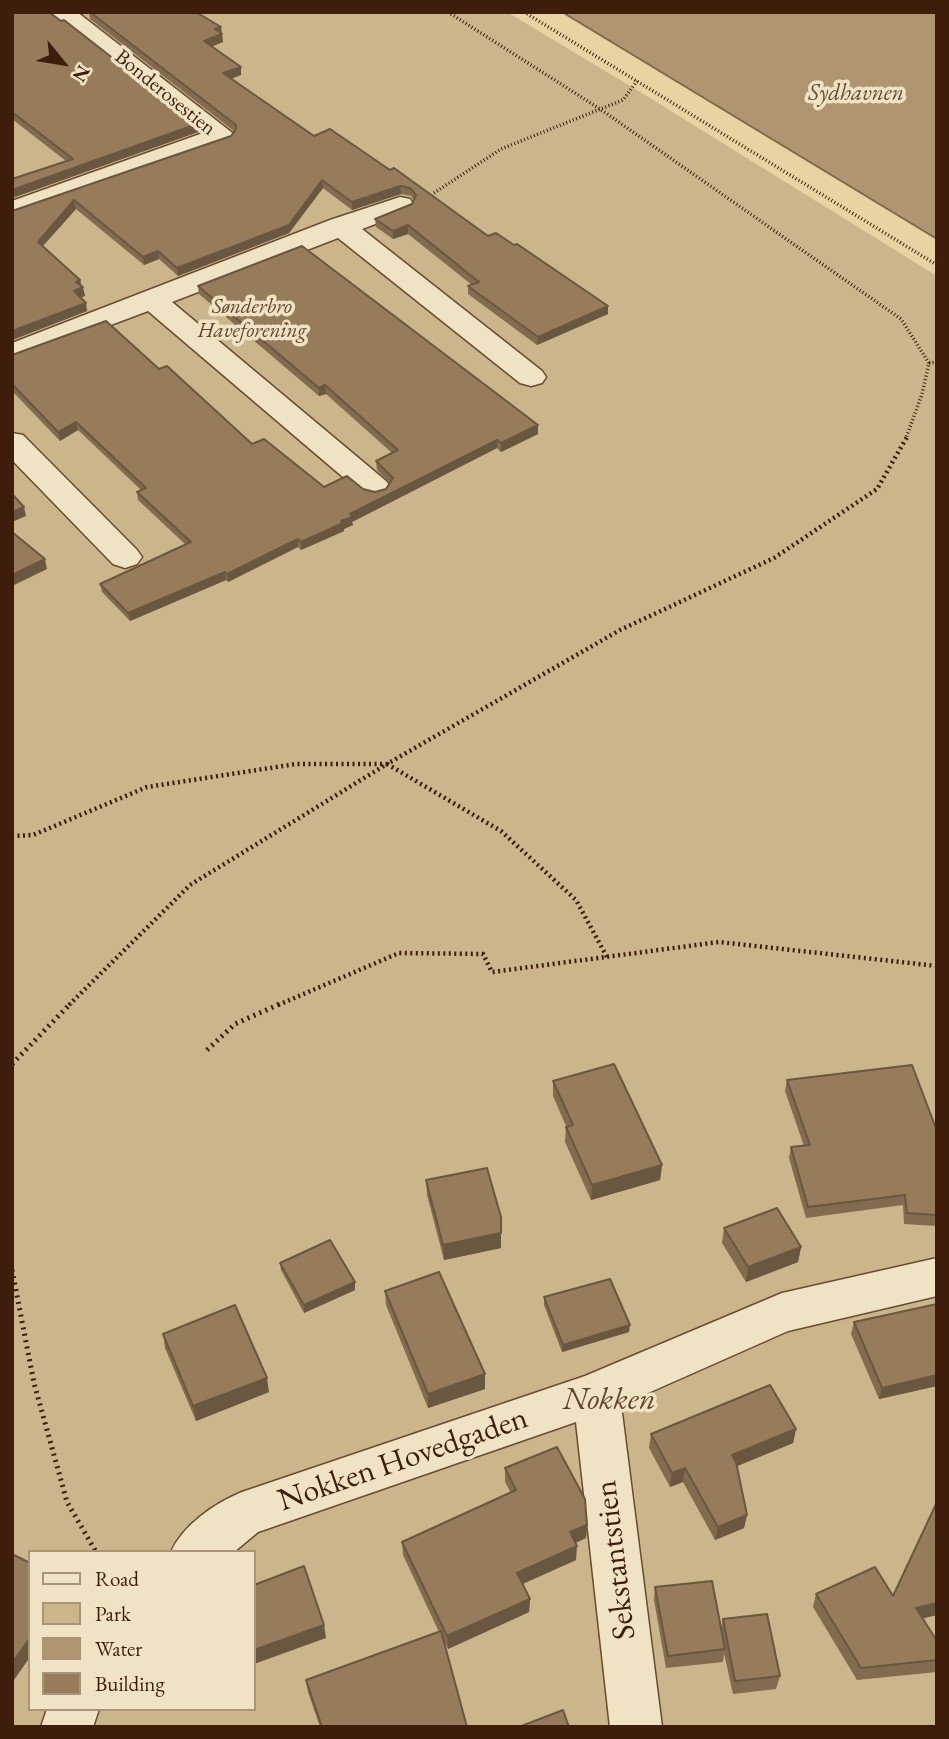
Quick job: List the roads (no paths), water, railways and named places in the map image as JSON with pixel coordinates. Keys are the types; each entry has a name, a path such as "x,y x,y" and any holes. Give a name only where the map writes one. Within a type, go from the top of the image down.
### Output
{"lane":[{"name":"Bonderosestien","path":"12,210 32,191 222,135 61,12"},
{"path":"12,353 400,205"},
{"path":"340,226 531,377"},
{"path":"152,300 375,488"},
{"path":"12,442 125,557"},
{"name":"Nokken Hovedgaden","path":"198,1550 242,1515 596,1394 782,1312 937,1277"},
{"name":"Sekstantstien","path":"596,1394 636,1727"}],"water":[{"name":"Sydhavnen","path":"562,12 937,12 937,239"}],"park label":[{"name":"Sønderbro Haveforening","path":"252,319"},
{"name":"Nokken","path":"609,1400"}]}
